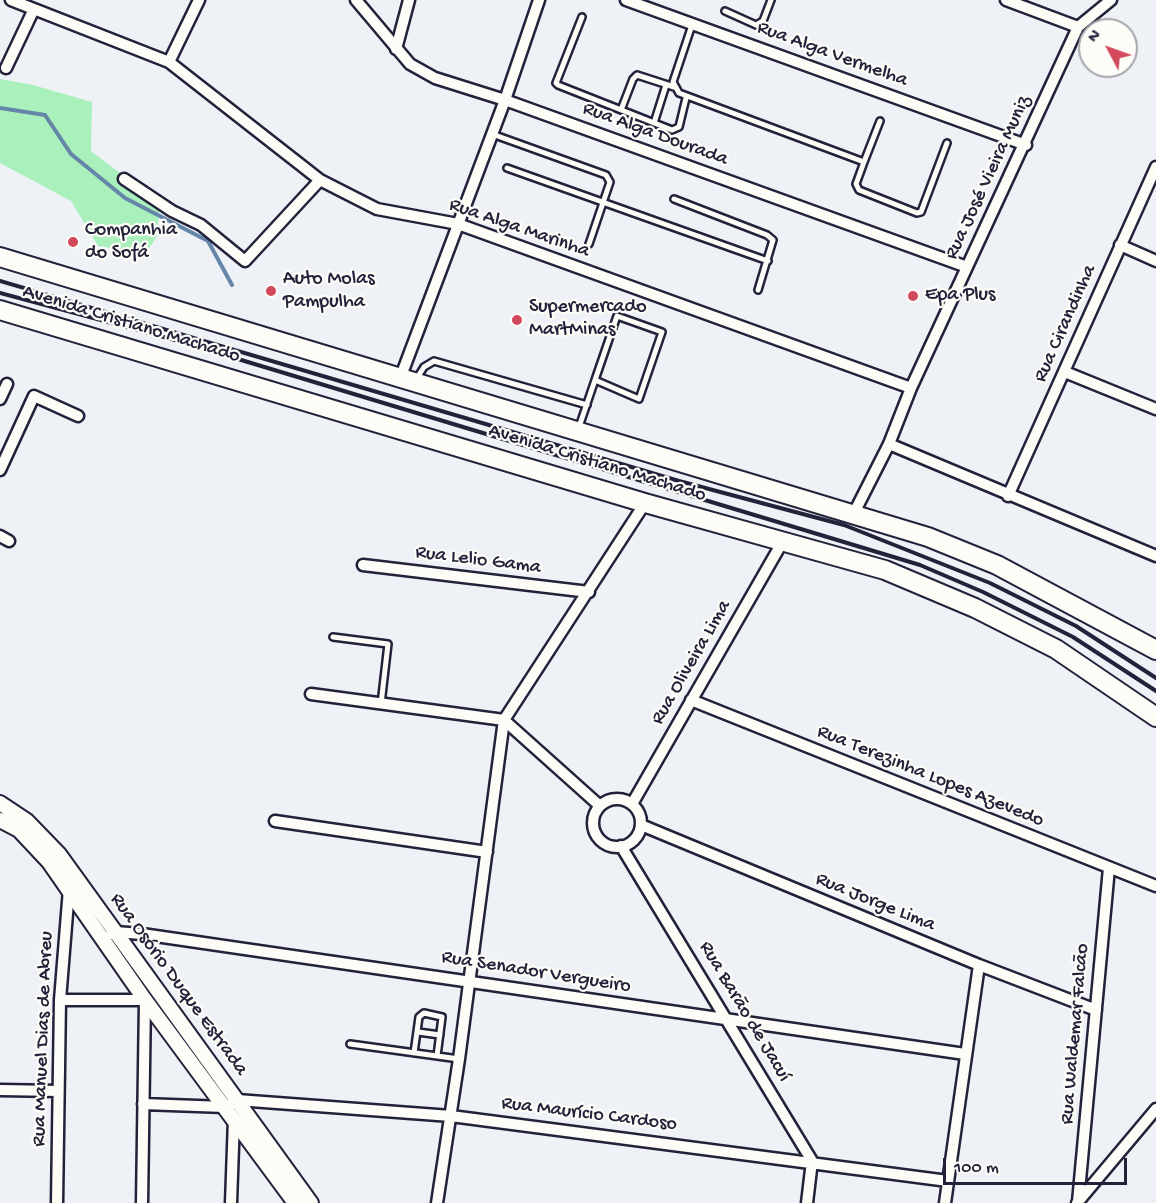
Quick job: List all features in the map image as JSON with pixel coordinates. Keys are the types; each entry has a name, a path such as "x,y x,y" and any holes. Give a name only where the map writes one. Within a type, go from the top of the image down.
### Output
{"highway":[{"name":"Avenida Cristiano Machado","path":"0,257 928,537 997,565 1156,650"},
{"name":"Avenida Cristiano Machado","path":"0,310 645,503 885,570 975,608 1056,649 1156,717"}],"street":[{"name":"Rua Alga Marinha","path":"11,0 33,11 169,62 320,180 377,209 458,224 911,388"},
{"path":"169,62 199,0"},
{"name":"Rua Alga Dourada","path":"356,0 410,64 435,78 505,100 967,267"},
{"path":"396,49 409,0"},
{"path":"408,379 458,224 505,100 539,0"},
{"name":"Rua Alga Vermelha","path":"626,0 1026,145"},
{"path":"1006,0 1078,27"},
{"name":"Rua José Vieira Muniz","path":"1089,18 1110,0"},
{"path":"6,68 33,11"},
{"name":"Rua José Vieira Muniz","path":"854,513 889,444 911,388 1026,145 1078,27"},
{"name":"Rua Cirandinha","path":"1008,496 1156,167"},
{"path":"124,179 172,211 201,225 245,261 320,180"},
{"path":"1120,245 1156,261"},
{"path":"1065,372 1156,409"},
{"path":"0,399 7,384"},
{"path":"0,470 34,396 78,416"},
{"path":"0,442 11,447"},
{"path":"889,444 1008,496 1156,556"},
{"path":"437,1203 459,1059 504,720 645,503"},
{"name":"Rua Oliveira Lima","path":"632,804 783,541"},
{"name":"Rua Lelio Gama","path":"363,565 589,592"},
{"path":"311,694 504,720 600,806"},
{"name":"Rua Terezinha Lopes Azevedo","path":"691,700 1156,886"},
{"path":"620,799 632,804 639,814 641,825 634,839 621,846 606,844 596,834 594,819 600,806 620,799"},
{"name":"Rua Osório Duque Estrada","path":"0,803 27,821 43,836 109,936 146,1000 230,1108 311,1203"},
{"name":"Rua Osório Duque Estrada","path":"0,820 19,830 74,886"},
{"path":"275,821 487,852"},
{"name":"Rua Jorge Lima","path":"641,825 979,965 1096,1010"},
{"name":"Rua Barão de Jacuí","path":"621,846 812,1161"},
{"name":"Rua Waldemar Falcão","path":"1078,1203 1109,868"},
{"name":"Rua Manuel Dias de Abreu","path":"57,1203 60,1000 74,886"},
{"name":"Rua Osório Duque Estrada","path":"109,936 158,991 230,1108 295,1203"},
{"name":"Rua Senador Vergueiro","path":"109,936 469,980 729,1021 965,1054"},
{"path":"945,1203 979,965"},
{"path":"60,1000 146,1000 158,991"},
{"path":"142,1203 146,1000"},
{"path":"0,1090 58,1091"},
{"name":"Rua Maurício Cardoso","path":"143,1104 451,1116 812,1161 948,1181"},
{"path":"230,1108 231,1203"},
{"path":"1078,1203 1156,1109"},
{"path":"807,1203 812,1161"}],"lane":[{"path":"725,11 756,25 763,21 771,0"},
{"path":"582,16 556,83 561,87 675,130 679,127 686,98"},
{"path":"674,87 673,82 693,24"},
{"path":"621,110 633,79 637,75 674,87 686,98 864,162"},
{"path":"654,123 666,85"},
{"path":"880,121 864,162 857,188 917,213 923,208 946,142"},
{"path":"492,134 606,175 610,182 589,244"},
{"path":"507,168 768,261"},
{"path":"674,199 768,235 774,244 758,290"},
{"path":"578,431 615,317 619,315 662,332 639,399 595,380"},
{"path":"408,379 434,361 587,405"},
{"path":"333,637 388,644 381,704"},
{"path":"414,1053 421,1015 440,1016 443,1020 437,1056"},
{"path":"418,1032 440,1035"},
{"path":"350,1044 459,1059"}],"green space":[{"path":"0,79 33,85 92,102 91,151 160,203 157,236 146,253 98,246 71,201 0,163"}],"waterway":[{"path":"0,108 45,115 71,154 125,198 208,241 232,285"}],"railway":[{"path":"0,281 679,481 844,525 990,583 1076,626 1156,678"},
{"path":"0,293 175,340 920,565 983,592 1073,637 1156,691"}],"place":[{"name":"Companhia do Sofá","path":"73,242"},
{"name":"Auto Molas Pampulha","path":"271,291"},
{"name":"Epa Plus","path":"913,296"},
{"name":"Supermercado MartMinas","path":"517,320"}]}
